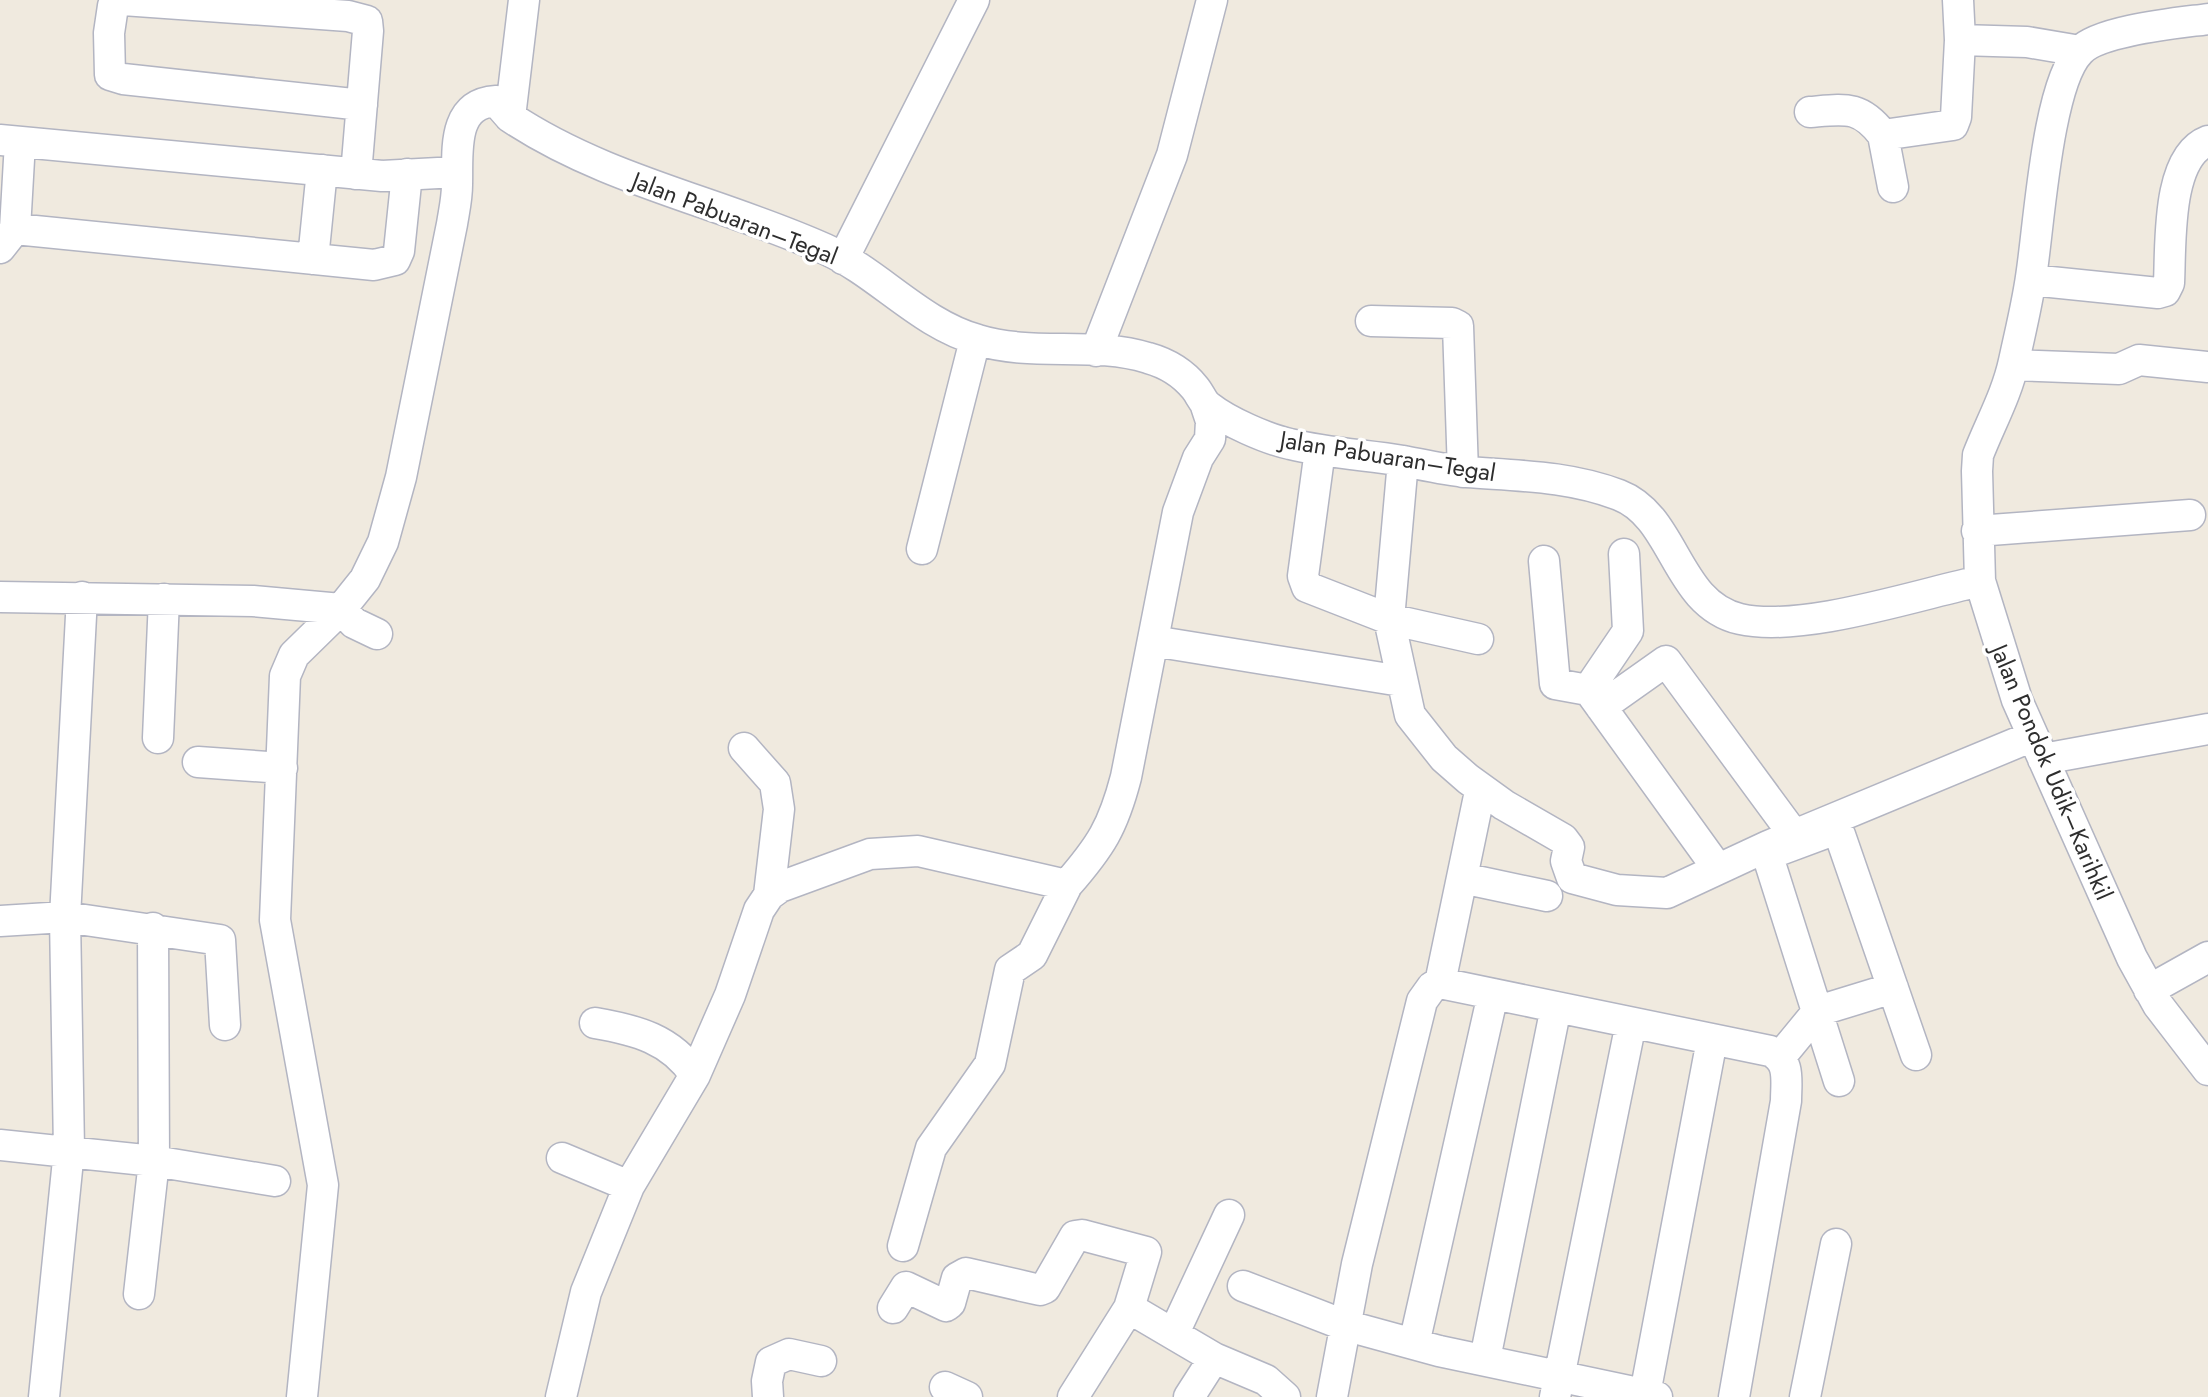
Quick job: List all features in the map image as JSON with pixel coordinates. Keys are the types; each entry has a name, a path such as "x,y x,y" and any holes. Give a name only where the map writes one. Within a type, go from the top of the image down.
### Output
{"street":[{"path":"356,174 362,105 367,22 348,16 123,0 113,6 109,33 110,75 122,79 362,105"},
{"path":"510,117 524,0"},
{"path":"843,259 974,0"},
{"path":"1096,351 1172,155 1212,0"},
{"path":"1883,135 1953,125 1956,117 1960,40 1958,0"},
{"path":"1960,40 2027,42 2080,51 2123,33 2208,19"},
{"name":"Jalan Pondok Udik–Karihkil","path":"2080,51 2057,96 2031,280 2013,365 1979,455 1977,531 1980,581 2004,663 2113,918 2149,990 2208,1070"},
{"name":"Jalan Pabuaran–Tegal","path":"457,172 458,133 473,108 483,102 496,101 510,117 588,160 781,231 843,259 943,326 975,340 1007,347 1096,351 1147,357 1168,366 1192,384 1206,406 1273,440 1463,472 1539,475 1577,482 1638,503 1649,515 1707,604 1741,620 1765,622 1832,615 1980,581"},
{"path":"1810,112 1843,110 1858,112 1869,118 1883,135 1893,187"},
{"path":"302,1397 323,1185 276,932 274,898 285,676 289,664 365,579 391,520 450,234 457,172 356,174 10,141 8,238 374,265 395,260 399,251 407,174"},
{"path":"2031,280 2158,293 2165,291 2169,283 2173,212 2179,178 2191,151 2208,141"},
{"path":"313,259 321,170"},
{"path":"1371,321 1452,323 1458,326 1463,472"},
{"path":"922,549 975,340"},
{"path":"2013,365 2119,369 2139,360 2208,367"},
{"path":"903,1246 931,1148 990,1065 1010,970 1032,955 1067,885 1093,855 1116,816 1178,512 1198,458 1210,439 1211,421 1206,406"},
{"path":"1320,450 1303,576 1307,587 1389,619 1478,639"},
{"path":"1402,461 1389,619 1410,715 1444,758 1504,805 1563,839 1569,847 1566,861 1572,878 1617,890 1667,892 1794,835 2038,747 2208,730"},
{"path":"1977,531 2190,514"},
{"path":"1595,699 1628,631 1624,554"},
{"path":"1544,561 1555,684 1595,699 1718,869"},
{"path":"0,597 164,599 341,608 354,623 377,634"},
{"path":"44,1397 69,1150 65,917 82,597"},
{"path":"158,738 164,599"},
{"path":"1153,641 1401,681"},
{"path":"1595,699 1666,661 1794,835"},
{"path":"744,748 775,783 779,809 769,895"},
{"path":"198,762 282,768"},
{"path":"1440,984 1479,796"},
{"path":"1839,1081 1770,857 1776,851 1831,831 1837,832 1844,842 1916,1055"},
{"path":"561,1397 583,1302 629,1186 695,1075 730,995 759,910 769,895 780,887 824,869 870,854 892,851 918,851 1067,885"},
{"path":"1462,878 1547,896"},
{"path":"0,921 65,917 220,940 225,1025"},
{"path":"139,1294 154,1161 153,928"},
{"path":"2149,990 2208,957"},
{"path":"1332,1397 1345,1325 1422,1002 1432,987 1440,984 1493,994 1781,1056"},
{"path":"1781,1056 1818,1011 1893,988"},
{"path":"1415,1344 1493,994"},
{"path":"1485,1359 1556,1007"},
{"path":"595,1023 639,1032 663,1044 682,1056 695,1075"},
{"path":"1557,1387 1631,1023"},
{"path":"1243,1286 1345,1325 1485,1359 1557,1387 1651,1396 1712,1040"},
{"path":"1734,1397 1786,1101 1786,1067 1781,1056"},
{"path":"0,1145 69,1150 154,1161 275,1181"},
{"path":"562,1158 629,1186"},
{"path":"1174,1334 1229,1215"},
{"path":"893,1308 906,1287 946,1306 950,1303 957,1278 966,1273 1040,1290 1045,1288 1075,1236 1082,1235 1146,1252 1129,1308 1073,1397"},
{"path":"1805,1397 1836,1244"},
{"path":"1129,1308 1214,1358 1266,1380 1285,1397"},
{"path":"768,1397 767,1381 771,1362 789,1354 821,1361"},
{"path":"1189,1397 1214,1358"}]}
